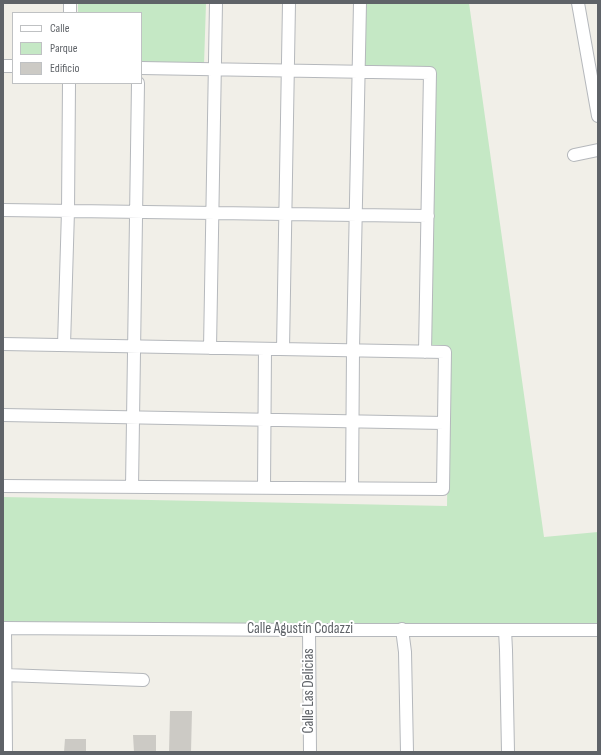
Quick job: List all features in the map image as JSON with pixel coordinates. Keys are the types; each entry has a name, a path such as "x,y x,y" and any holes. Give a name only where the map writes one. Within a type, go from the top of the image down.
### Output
{"street":[{"path":"210,348 211,213 216,3"},
{"path":"283,349 284,214 289,3"},
{"path":"352,488 353,350 360,3"},
{"path":"578,3 598,116"},
{"path":"142,68 430,73 425,352"},
{"path":"64,345 68,211 69,84"},
{"path":"132,487 138,84"},
{"path":"574,155 598,150"},
{"path":"3,210 428,216"},
{"path":"3,344 445,352 443,489 3,486"},
{"path":"264,488 265,349"},
{"path":"3,415 444,423"},
{"path":"4,628 6,752"},
{"name":"Calle Agustín Codazzi","path":"4,628 598,630"},
{"path":"402,629 405,652 407,752"},
{"name":"Calle Las Delicias","path":"309,630 310,752"},
{"path":"504,630 506,650 508,752"},
{"path":"5,675 143,680"}],"green space":[{"path":"78,3 206,3 204,65 142,63 142,12 78,12"},
{"path":"365,3 469,3 544,537 598,532 598,623 3,623 3,497 447,506 449,348 429,347 435,69 364,69"}],"building":[{"path":"170,711 192,711 191,752 169,752"},
{"path":"133,735 156,735 156,752 134,752"},
{"path":"65,739 86,739 86,752 64,752"}]}
